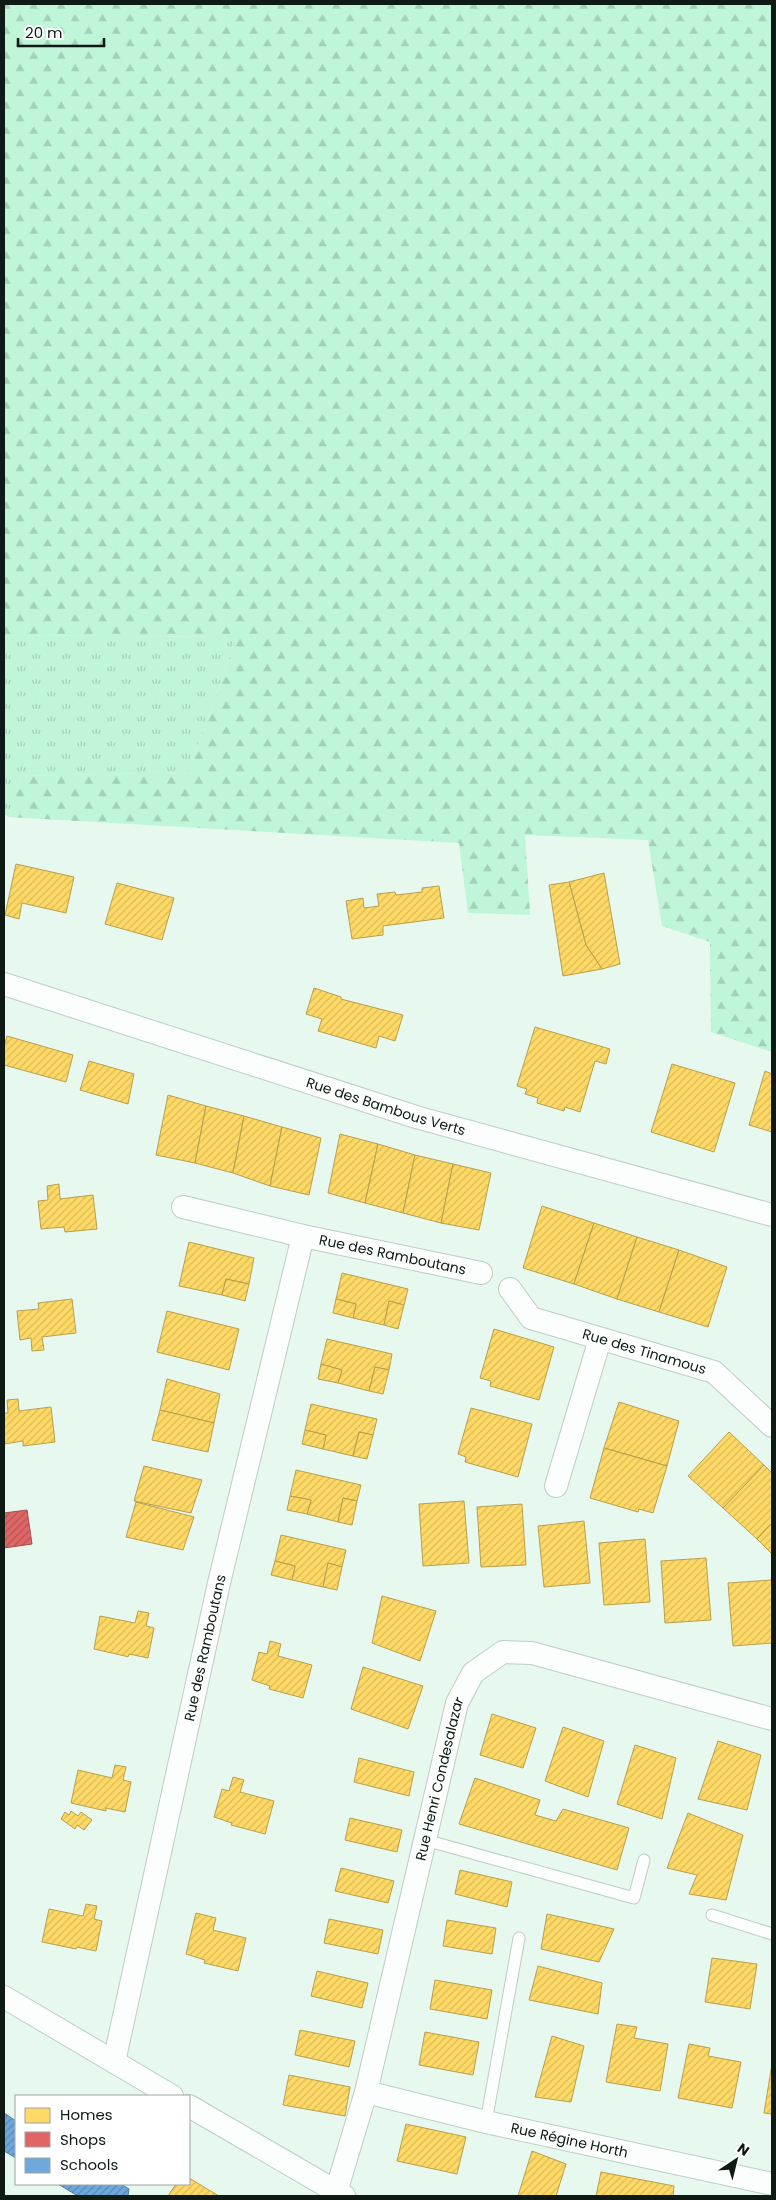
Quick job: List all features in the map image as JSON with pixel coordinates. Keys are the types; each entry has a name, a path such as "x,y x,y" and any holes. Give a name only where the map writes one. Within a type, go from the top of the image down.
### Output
{"street":[{"name":"Rue des Bambous Verts","path":"4,984 416,1117 772,1215"},
{"name":"Rue des Ramboutans","path":"182,1207 303,1236 480,1273"},
{"name":"Rue des Ramboutans","path":"114,2062 218,1583 303,1236"},
{"name":"Rue des Tinamous","path":"510,1289 531,1318 714,1372 772,1426"},
{"path":"556,1486 600,1338"},
{"name":"Rue Henri Condesalazar","path":"340,2194 366,2092 457,1703 473,1673 503,1652 532,1653 772,1719"},
{"path":"4,1997 170,2095"},
{"name":"Rue Régine Horth","path":"366,2092 486,2122 772,2184"},
{"path":"190,2107 340,2194"}],"lane":[{"path":"425,1840 634,1898 644,1860"},
{"path":"712,1915 772,1934"},
{"path":"486,2122 519,1938"}],"green space":[{"path":"4,4 772,4 772,1052 711,1032 710,942 662,926 648,840 525,835 530,915 468,913 459,843 9,817 21,776 188,772 237,637 4,635"},
{"path":"4,635 237,637 188,772 21,776 9,817 4,814"}],"building: Homes":[{"path":"16,864 74,877 66,913 22,903 19,919 5,915"},
{"path":"604,873 620,964 602,969 586,945 569,882"},
{"path":"569,882 586,945 602,969 563,976 549,885"},
{"path":"117,883 174,898 162,940 105,924"},
{"path":"439,886 444,918 383,926 383,935 352,939 346,901 363,898 364,908 379,906 377,894 395,892 396,895 422,892 422,888"},
{"path":"314,988 341,997 341,999 403,1015 395,1041 379,1036 376,1048 318,1031 322,1019 306,1014"},
{"path":"535,1027 610,1049 606,1064 595,1061 580,1112 565,1107 564,1111 537,1103 538,1098 525,1094 527,1089 517,1086"},
{"path":"7,1036 73,1055 66,1082 4,1065 4,1047"},
{"path":"89,1061 134,1074 128,1104 80,1090"},
{"path":"672,1064 735,1083 714,1152 651,1132"},
{"path":"765,1071 772,1074 772,1132 749,1125"},
{"path":"168,1095 206,1106 195,1163 156,1155"},
{"path":"206,1106 244,1116 233,1173 195,1163"},
{"path":"244,1116 282,1127 270,1186 233,1173"},
{"path":"282,1127 321,1138 309,1195 270,1186"},
{"path":"340,1134 378,1144 365,1203 328,1193"},
{"path":"378,1144 415,1155 403,1213 365,1203"},
{"path":"415,1155 453,1164 441,1223 403,1213"},
{"path":"453,1164 491,1173 479,1230 441,1223"},
{"path":"59,1184 60,1199 93,1195 97,1229 65,1232 64,1227 41,1229 38,1201 48,1200 47,1186"},
{"path":"542,1206 594,1223 574,1284 523,1268"},
{"path":"594,1223 637,1237 617,1299 574,1284"},
{"path":"637,1237 679,1250 659,1312 617,1299"},
{"path":"189,1242 254,1258 249,1284 226,1279 222,1295 179,1286"},
{"path":"679,1250 727,1267 708,1327 659,1312"},
{"path":"342,1273 408,1289 404,1305 389,1301 384,1325 353,1318 356,1304 336,1299"},
{"path":"226,1279 249,1284 245,1301 222,1295"},
{"path":"72,1299 76,1333 42,1337 44,1350 32,1351 31,1338 20,1340 17,1311 39,1309 38,1303"},
{"path":"336,1299 356,1304 353,1318 333,1313"},
{"path":"389,1301 404,1305 398,1329 384,1325"},
{"path":"167,1311 239,1329 229,1370 157,1352"},
{"path":"494,1329 554,1347 539,1400 490,1386 491,1381 480,1378"},
{"path":"327,1339 392,1354 389,1370 375,1367 369,1391 338,1383 342,1370 321,1364"},
{"path":"321,1364 342,1370 338,1383 318,1379"},
{"path":"375,1367 389,1370 383,1394 369,1391"},
{"path":"167,1379 220,1394 214,1423 160,1410"},
{"path":"18,1399 19,1411 51,1407 55,1442 23,1446 23,1441 4,1444 4,1413 8,1413 7,1400"},
{"path":"619,1402 679,1421 667,1466 604,1448"},
{"path":"311,1404 377,1419 373,1435 359,1432 353,1456 323,1449 326,1435 305,1430"},
{"path":"471,1408 532,1424 518,1477 465,1462 466,1457 458,1454"},
{"path":"160,1410 214,1423 208,1452 152,1440"},
{"path":"305,1430 326,1435 323,1449 302,1444"},
{"path":"359,1432 373,1435 367,1459 353,1456"},
{"path":"729,1432 764,1465 723,1508 688,1476"},
{"path":"604,1448 667,1466 653,1513 639,1509 638,1512 590,1498"},
{"path":"764,1465 772,1473 772,1523 757,1539 723,1508"},
{"path":"144,1466 202,1480 191,1513 134,1501"},
{"path":"296,1470 361,1485 357,1501 343,1498 338,1522 307,1514 311,1500 290,1496"},
{"path":"290,1496 311,1500 307,1514 287,1510"},
{"path":"343,1498 357,1501 352,1525 338,1522"},
{"path":"464,1501 469,1563 423,1566 419,1504"},
{"path":"136,1502 194,1517 183,1550 126,1537"},
{"path":"522,1504 526,1565 481,1567 477,1507"},
{"path":"584,1521 590,1583 544,1587 538,1526"},
{"path":"772,1523 772,1554 757,1539"},
{"path":"281,1535 346,1550 342,1567 328,1563 323,1587 292,1580 295,1566 275,1561"},
{"path":"645,1539 650,1602 604,1605 599,1543"},
{"path":"706,1558 711,1620 665,1623 661,1561"},
{"path":"275,1561 295,1566 292,1580 271,1575"},
{"path":"328,1563 342,1567 337,1590 323,1587"},
{"path":"772,1580 772,1643 733,1646 728,1583"},
{"path":"382,1596 436,1611 420,1661 372,1643"},
{"path":"138,1611 149,1613 146,1626 154,1628 148,1658 129,1654 128,1657 94,1649 100,1616 135,1623"},
{"path":"270,1641 281,1644 278,1656 312,1665 303,1698 269,1689 270,1686 252,1680 259,1652 267,1654"},
{"path":"363,1667 423,1686 408,1729 351,1709"},
{"path":"492,1714 536,1728 523,1768 480,1755"},
{"path":"563,1727 604,1741 588,1797 545,1781"},
{"path":"718,1741 761,1755 747,1810 698,1799"},
{"path":"635,1745 676,1758 662,1819 617,1804"},
{"path":"359,1758 414,1772 409,1796 354,1782"},
{"path":"115,1765 126,1767 123,1780 131,1782 125,1812 106,1808 106,1811 71,1803 78,1770 112,1778"},
{"path":"233,1777 244,1780 240,1792 274,1801 265,1834 231,1825 232,1823 214,1817 222,1789 229,1791"},
{"path":"475,1778 540,1800 535,1815 556,1821 563,1809 629,1828 617,1870 459,1824"},
{"path":"71,1811 78,1816 81,1812 92,1820 84,1830 77,1825 75,1829 61,1819 65,1812 69,1815"},
{"path":"688,1813 743,1835 726,1900 689,1894 697,1875 667,1868"},
{"path":"350,1818 402,1830 397,1852 345,1840"},
{"path":"341,1868 394,1881 388,1903 335,1891"},
{"path":"460,1870 512,1882 507,1907 455,1894"},
{"path":"86,1904 97,1906 94,1919 102,1921 96,1951 42,1942 49,1909 83,1916"},
{"path":"196,1913 216,1918 213,1930 246,1938 238,1971 204,1963 205,1960 186,1954"},
{"path":"547,1914 614,1929 599,1962 541,1949"},
{"path":"329,1919 383,1930 378,1954 324,1943"},
{"path":"447,1920 496,1928 492,1954 443,1946"},
{"path":"712,1958 757,1964 750,2009 705,2002"},
{"path":"538,1966 602,1983 598,2014 529,2000"},
{"path":"317,1971 368,1983 362,2008 311,1996"},
{"path":"435,1980 492,1990 487,2019 430,2009"},
{"path":"617,2024 637,2027 634,2038 668,2044 660,2091 606,2082"},
{"path":"300,2030 355,2041 349,2067 295,2055"},
{"path":"425,2032 479,2042 473,2075 419,2065"},
{"path":"552,2036 584,2046 571,2102 535,2097"},
{"path":"689,2044 710,2048 708,2056 741,2062 732,2108 678,2098"},
{"path":"772,2064 772,2114 764,2113"},
{"path":"289,2075 350,2087 345,2116 283,2105"},
{"path":"406,2124 466,2137 457,2174 397,2161"},
{"path":"532,2151 566,2164 556,2196 518,2196"},
{"path":"601,2172 674,2186 673,2196 596,2196"},
{"path":"190,2179 219,2196 168,2196 175,2185 190,2185"}],"building: Shops":[{"path":"27,1510 32,1544 4,1548 4,1513"}],"building: Schools":[{"path":"4,2113 15,2120 15,2157 4,2151"},
{"path":"60,2185 123,2185 129,2189 128,2196 78,2196"}]}
